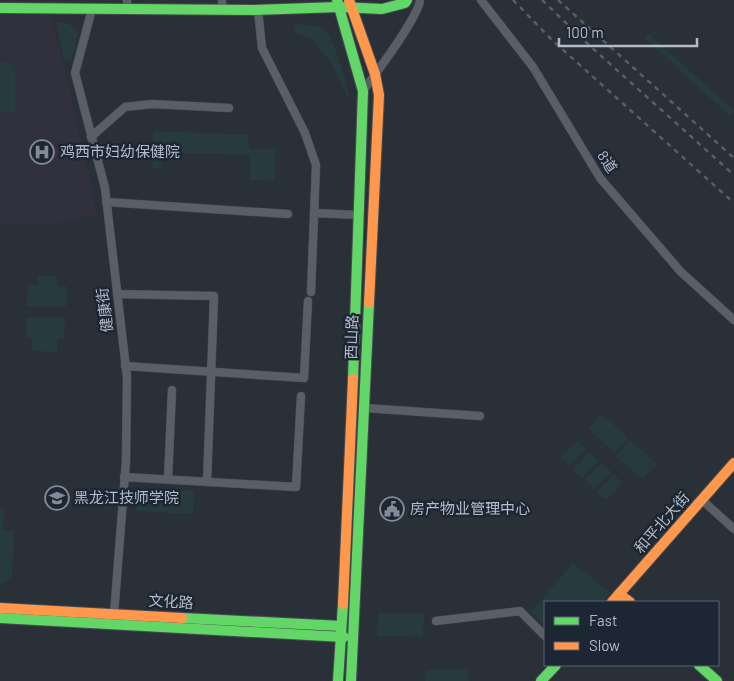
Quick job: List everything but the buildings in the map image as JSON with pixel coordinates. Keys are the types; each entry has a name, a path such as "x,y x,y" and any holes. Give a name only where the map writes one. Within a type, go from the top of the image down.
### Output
{"main road":[{"path":"0,8 92,8 127,4 222,5 258,10 350,4 382,10 405,3 407,0"},
{"name":"西山路","path":"338,4 363,91 348,504 338,681"},
{"name":"西山路","path":"350,4 375,74 379,95 351,681"},
{"name":"和平北大街","path":"613,601 734,463"},
{"path":"619,594 629,601"},
{"name":"文化路","path":"0,608 102,618 340,632"},
{"name":"文化路","path":"0,618 102,618 114,614 340,632"},
{"path":"340,632 353,638"},
{"path":"541,681 555,666"},
{"path":"700,666 717,681"}],"street":[{"path":"363,91 404,32 420,6 420,0"},
{"name":"8道","path":"481,0 533,67 600,178 681,272 734,320"},
{"name":"健康街","path":"92,8 75,73 104,188 127,376 124,477 114,614"},
{"path":"258,10 262,48 305,133 316,165 311,292"},
{"path":"91,137 124,107 152,104 229,108"},
{"path":"106,202 288,214"},
{"path":"314,212 359,214"},
{"path":"117,294 214,296 207,482"},
{"path":"126,366 304,378 308,301"},
{"path":"168,479 172,390"},
{"path":"124,477 296,487 301,396"},
{"path":"365,408 480,416"},
{"path":"702,500 734,529"},
{"path":"436,621 520,611 544,635"}],"shaded area":[{"name":"鸡西市妇幼保健院","path":"0,15 50,15 70,91 97,214 55,224 0,224"}],"green space":[{"path":"56,23 68,23 78,33 72,59 69,62 64,60"},
{"path":"299,24 320,28 329,36 341,65 351,104 332,65 313,39 296,33 293,28"},
{"path":"649,34 734,112 729,115 645,38"},
{"path":"0,62 8,62 15,69 15,112 0,112"},
{"path":"153,131 247,135 250,150 275,149 275,181 250,180 250,155 162,152 161,169 152,168"},
{"path":"38,276 57,276 57,286 66,286 66,307 27,306 28,285 38,285"},
{"path":"27,317 65,318 64,339 57,339 57,352 32,351 32,338 26,338"},
{"path":"602,414 628,438 615,453 588,429"},
{"path":"577,440 586,449 570,466 560,458"},
{"path":"630,440 657,464 643,479 616,456"},
{"path":"589,452 599,461 582,478 573,470"},
{"path":"602,463 611,472 594,489 585,480"},
{"path":"613,474 622,483 606,500 597,492"},
{"path":"137,488 194,491 193,514 136,511"},
{"path":"0,509 4,509 3,530 14,531 12,576 3,583 0,583"},
{"path":"573,563 610,593 603,601 544,601 544,624 531,612"},
{"path":"378,613 424,614 423,637 377,636"},
{"path":"466,669 469,681 425,681 426,670"}],"railway":[{"path":"513,0 552,40 734,203"},
{"path":"542,0 590,46 734,175"},
{"path":"558,0 734,158"}],"traffic: fast":[{"path":"337,0 363,91 353,379"},
{"path":"0,8 254,10 339,7 382,9 405,3 407,0"},
{"path":"351,681 369,303"},
{"path":"338,681 343,604"},
{"path":"0,618 344,637"},
{"path":"182,618 341,626"},
{"path":"541,681 555,666"},
{"path":"700,666 717,681"}],"traffic: slow":[{"path":"349,0 375,74 379,95 369,303"},
{"path":"343,604 353,379"},
{"path":"613,601 734,463"},
{"path":"619,594 629,601"},
{"path":"0,608 182,618"}],"place":[{"name":"鸡西市妇幼保健院","path":"42,152"},
{"name":"黑龙江技师学院","path":"57,498"},
{"name":"房产物业管理中心","path":"392,509"}]}
